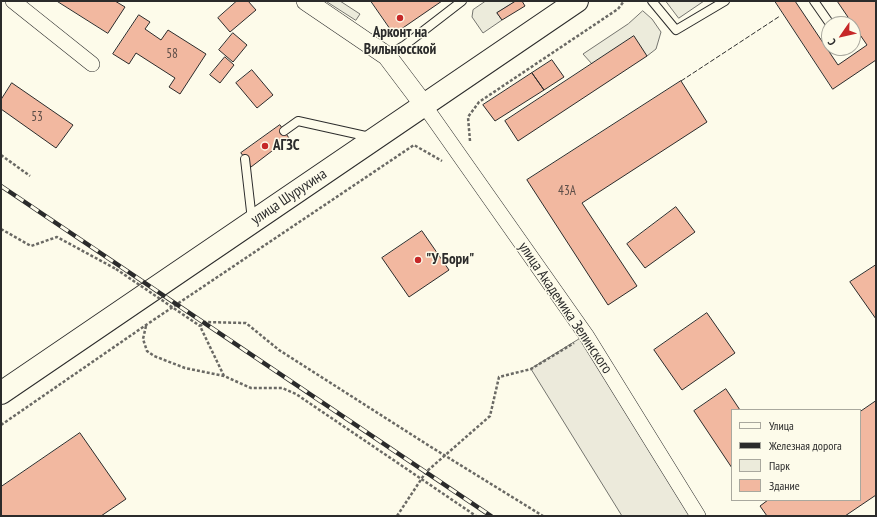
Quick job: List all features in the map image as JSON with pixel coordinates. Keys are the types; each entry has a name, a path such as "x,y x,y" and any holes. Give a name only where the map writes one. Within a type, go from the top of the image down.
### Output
{"highway":[{"name":"улица Шурухина","path":"1,393 577,1"}],"street":[{"path":"13,1 92,64"},
{"path":"306,1 387,56 424,105"},
{"name":"улица Академика Зелинского","path":"424,105 586,335 698,516"}],"lane":[{"path":"387,56 405,45 462,1"},
{"path":"652,1 676,30 725,1"},
{"path":"814,1 824,16"},
{"path":"284,131 298,120 375,138"},
{"path":"245,159 252,222"}],"path":[{"path":"470,142 468,117 479,102 618,9 624,1"},
{"path":"1,426 146,325 414,146 442,161"},
{"path":"1,154 30,176"},
{"path":"1,229 31,246 57,237 116,269 200,326 224,376"},
{"path":"200,326 205,322 246,323 279,350 542,516"},
{"path":"146,325 143,339 147,351 154,356 185,368 224,376 251,388 282,388 296,394 476,516"},
{"path":"397,516 422,478 444,455 490,416 499,377 531,369 586,335"}],"green space":[{"path":"326,1 340,1 360,14 356,20"},
{"path":"486,1 516,1 497,13 502,20 483,33 472,17 473,10"},
{"path":"666,1 704,1 679,18"},
{"path":"643,11 652,19 661,32 656,49 647,56 592,64 583,54 628,24"}],"shaded area":[{"path":"586,335 698,516 622,516 531,369"}],"building":[{"path":"57,1 115,1 125,7 108,33"},
{"path":"237,1 248,1 256,10 230,32 218,18"},
{"name":"Арконт на Вильнюсской","path":"371,1 442,1 394,34"},
{"path":"516,1 522,1 525,6 502,20 497,13"},
{"path":"775,1 795,1 821,40 821,56 832,56 838,65 851,56 861,56 861,49 867,45 861,36 861,16 847,16 837,1 876,1 876,60 833,89"},
{"path":"139,15 150,22 145,29 161,40 168,30 206,54 180,94 169,87 175,78 136,53 129,64 113,54"},
{"path":"233,33 247,45 233,62 219,50"},
{"path":"634,36 647,56 518,141 505,121"},
{"path":"225,57 234,65 220,83 210,75"},
{"path":"552,60 564,77 544,90 532,73"},
{"path":"252,70 273,95 257,108 236,83"},
{"path":"532,73 544,90 495,121 483,105"},
{"path":"681,81 707,122 582,203 637,286 608,305 527,180"},
{"path":"12,83 73,125 56,148 1,109 1,100"},
{"name":"АГЗС","path":"280,125 289,138 251,167 241,153"},
{"path":"676,207 695,232 645,268 627,244"},
{"path":"422,231 449,270 409,297 382,258"},
{"path":"876,265 876,319 850,282"},
{"path":"707,313 735,353 682,390 654,350"},
{"path":"726,389 739,409 731,409 731,466 694,411"},
{"path":"876,401 876,495 845,516 767,516 760,506 767,501 861,501 861,411"},
{"path":"80,433 126,499 101,516 1,516 1,487"}],"railway":[{"path":"1,186 491,516"}],"fence":[{"path":"681,81 780,16"}],"place":[{"name":"Арконт на Вильнюсской","path":"400,18"},
{"name":"АГЗС","path":"265,146"},
{"name":"\"У Бори\"","path":"418,260"}]}
